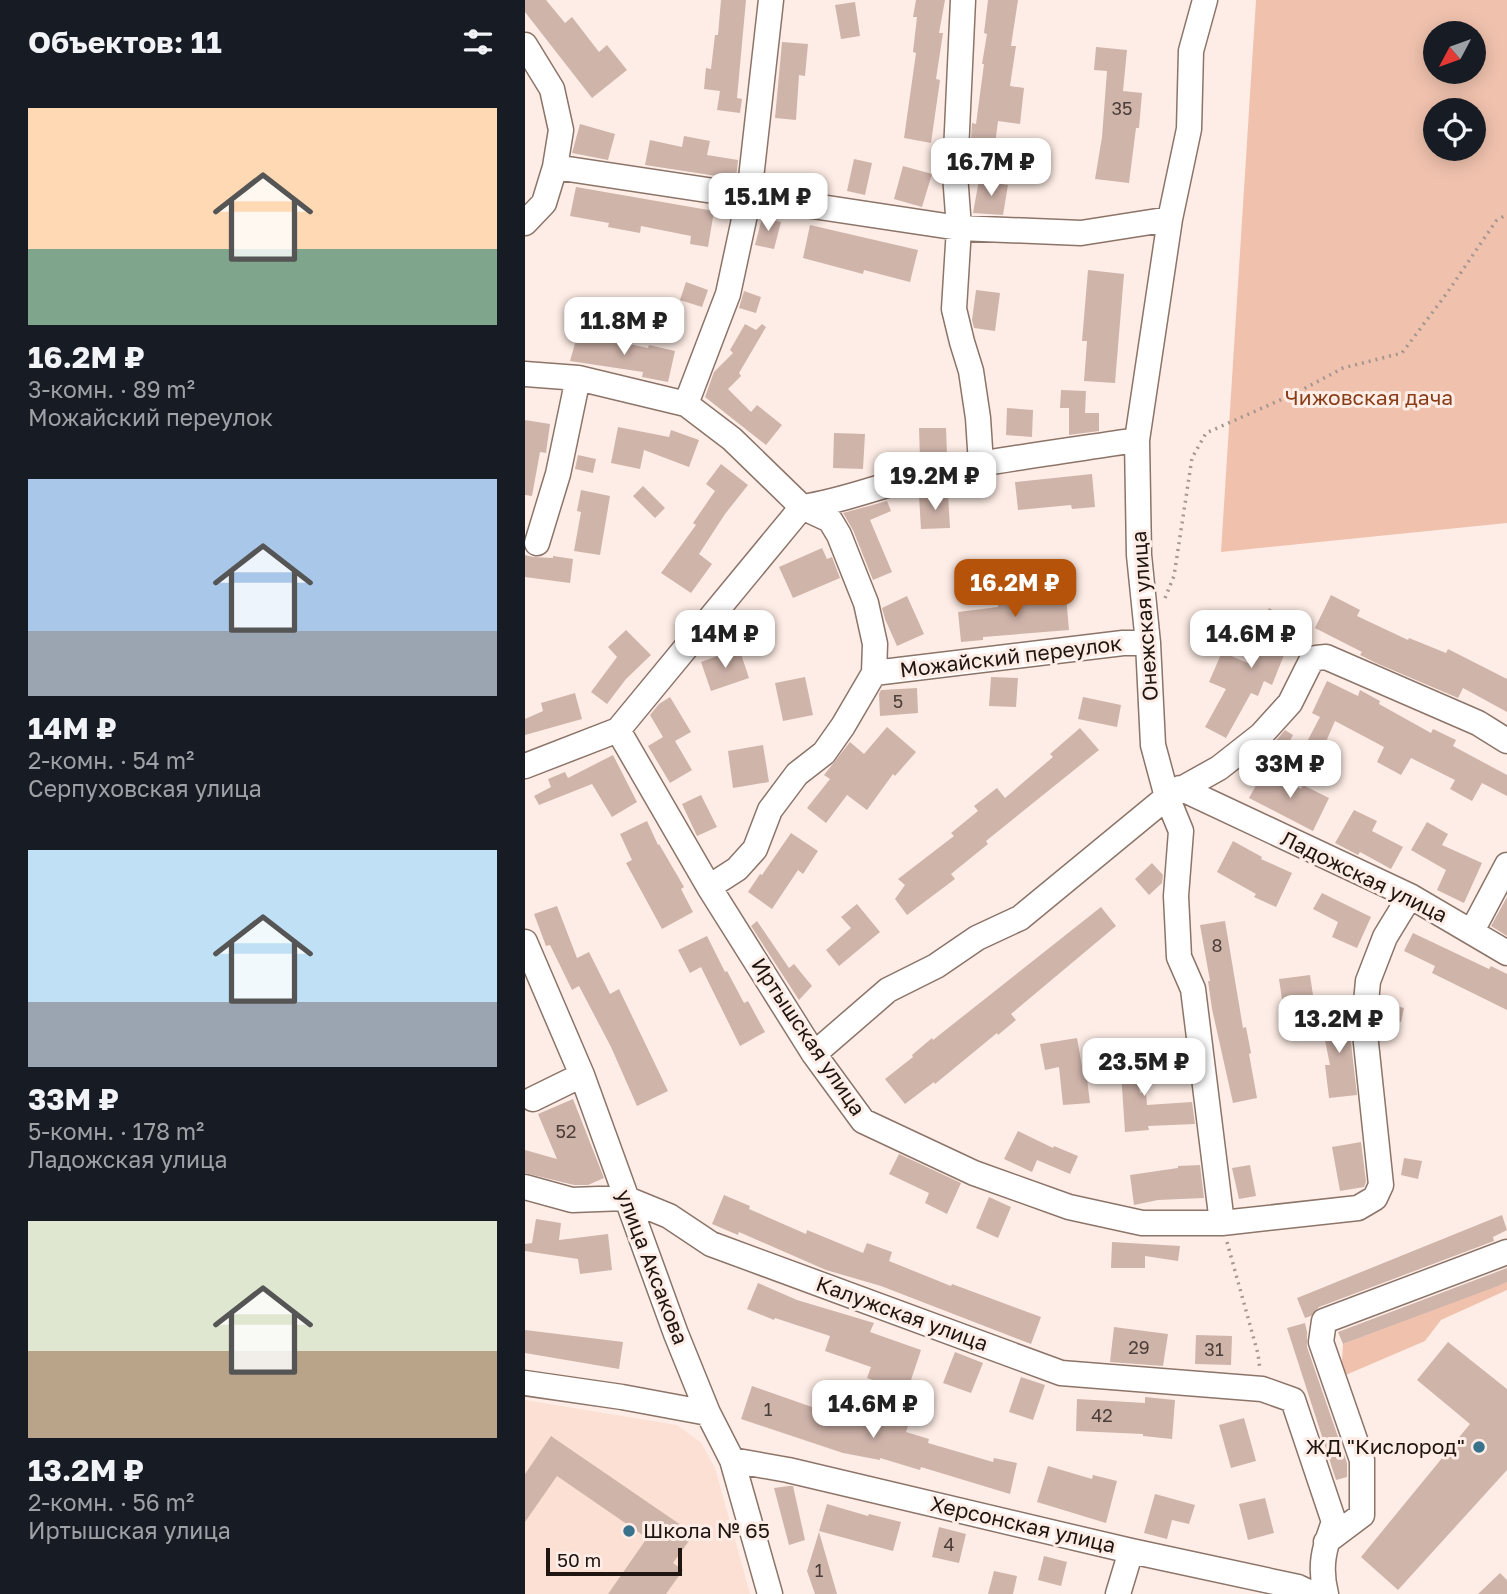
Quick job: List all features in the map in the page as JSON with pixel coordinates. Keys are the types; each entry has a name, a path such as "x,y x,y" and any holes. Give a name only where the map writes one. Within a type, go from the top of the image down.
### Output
{"street":[{"path":"525,374 578,378 686,404 728,294 748,196 771,0"},
{"path":"964,0 955,174 959,228 954,309 971,371 981,464"},
{"name":"Онежская улица","path":"1205,0 1191,51 1189,129 1170,219 1137,440 1139,555 1148,643 1153,745 1173,792 1181,831 1176,896 1179,957 1193,989 1222,1223"},
{"path":"525,45 552,89 561,130 555,167 544,203 525,223"},
{"path":"555,167 959,228 1081,233 1170,219"},
{"path":"537,543 558,474 578,378"},
{"name":"Можайский переулок","path":"686,404 732,439 802,507 830,520 839,535 866,603 875,644 874,673 843,726 824,753 797,774 770,810 755,849 737,869 709,887"},
{"path":"525,766 618,730 802,507 833,503 904,481 981,464 1137,440"},
{"name":"Можайский переулок","path":"874,673 1123,643 1148,643"},
{"path":"814,1054 888,990 936,966 977,938 1020,918 1173,792 1219,768 1261,735 1290,703 1310,663 1316,658 1326,657 1478,723 1507,741"},
{"name":"Иртышская улица","path":"618,730 709,887 814,1054 863,1121 974,1173 1069,1207 1142,1223 1222,1223 1358,1208 1374,1198 1381,1185 1364,1024 1368,981 1385,937 1410,896"},
{"name":"Ладожская улица","path":"1173,792 1410,896 1507,953"},
{"path":"1472,930 1507,865"},
{"name":"улица Аксакова","path":"525,942 531,975 582,1075 625,1198 708,1413 732,1460 770,1594"},
{"path":"533,1099 582,1075"},
{"name":"Калужская улица","path":"525,1187 572,1200 625,1198 669,1216 711,1244 1061,1373 1262,1389 1293,1400 1334,1522 1326,1543"},
{"path":"1326,1594 1321,1574 1326,1543 1362,1515 1363,1460 1321,1342 1324,1321 1507,1252"},
{"path":"525,1383 622,1396 708,1413"},
{"name":"Херсонская улица","path":"732,1460 801,1473 1131,1551 1298,1587 1313,1594"},
{"path":"1118,1594 1131,1551"}],"path":[{"path":"1161,609 1174,576 1192,458 1206,433 1296,393 1343,368 1402,353 1496,221 1507,214"},
{"path":"1222,1223 1258,1354 1262,1389"}],"shaded area":[{"name":"Школа № 65","path":"525,1400 677,1425 701,1443 715,1468 750,1594 525,1594"}],"green space":[{"name":"Чижовская дача","path":"1256,0 1507,0 1507,523 1221,552"},
{"path":"1507,1282 1507,1290 1441,1320 1425,1341 1341,1377 1343,1344"}],"building":[{"path":"525,0 546,0 565,23 572,17 599,52 607,45 627,70 592,98 525,12"},
{"path":"721,0 746,0 737,98 742,99 740,113 717,110 720,91 704,89 706,68 711,69 715,35 718,35"},
{"path":"916,0 945,0 939,33 943,33 936,79 940,80 931,143 904,138 916,53 913,52 917,17 913,17"},
{"path":"988,0 1018,0 1011,46 1016,46 1010,86 1024,88 1020,124 998,121 993,160 976,157 978,139 971,139 972,123 976,124 984,64"},
{"path":"855,2 860,36 841,39 835,5"},
{"path":"782,42 808,44 805,76 799,75 796,120 775,118"},
{"path":"1096,47 1127,50 1123,91 1142,93 1129,183 1095,179 1102,137 1107,71 1094,70"},
{"path":"580,124 615,134 608,160 572,153"},
{"path":"684,136 710,141 707,155 738,160 736,179 645,165 650,140 682,147"},
{"path":"854,159 872,163 865,195 847,191"},
{"path":"903,166 932,174 922,207 894,199"},
{"path":"979,180 1008,185 1003,215 973,213"},
{"path":"576,187 714,211 708,247 690,244 691,236 641,226 640,233 608,227 609,223 570,216"},
{"path":"762,218 781,222 774,249 755,245"},
{"path":"810,225 918,250 910,282 864,270 863,274 803,258"},
{"path":"1088,270 1124,274 1115,383 1084,381 1087,341 1082,341"},
{"path":"686,282 708,290 702,307 680,300"},
{"path":"976,290 1000,293 995,331 974,328 972,320"},
{"path":"744,291 761,297 756,313 739,308"},
{"path":"745,324 756,330 762,324 766,327 739,373 741,376 728,389 751,412 757,405 782,425 766,445 705,397 714,372 733,353 730,350"},
{"path":"578,333 675,351 668,382 642,377 643,372 570,361"},
{"path":"1061,390 1086,391 1085,413 1099,413 1099,431 1069,435 1069,408 1060,408"},
{"path":"1007,408 1033,410 1032,437 1006,435"},
{"path":"525,420 550,424 546,453 540,452 532,496 525,495"},
{"path":"618,427 669,437 671,430 699,440 689,467 644,450 640,469 611,463"},
{"path":"919,428 946,428 947,455 920,460"},
{"path":"834,433 865,434 863,469 833,468"},
{"path":"578,455 596,459 593,473 575,469"},
{"path":"721,464 748,485 699,554 712,564 691,593 661,573 696,525 693,523 715,491 706,484"},
{"path":"1092,474 1095,507 1072,509 1071,505 1018,510 1015,482"},
{"path":"643,486 665,508 655,518 633,496"},
{"path":"581,490 610,496 600,555 574,551 581,512 577,511"},
{"path":"948,495 950,528 921,529 919,496"},
{"path":"887,501 891,511 870,520 892,572 873,580 853,530 843,513"},
{"path":"822,548 827,559 832,557 840,578 793,598 779,567"},
{"path":"525,555 573,559 570,583 525,577"},
{"path":"1331,595 1360,610 1357,616 1408,640 1409,638 1446,653 1448,649 1507,679 1507,712 1463,688 1458,698 1376,663 1360,655 1362,652 1315,628"},
{"path":"907,596 924,634 897,646 882,608"},
{"path":"1066,596 1069,630 983,637 983,640 961,642 958,612 998,607 998,601"},
{"path":"1269,608 1303,626 1290,652 1286,650 1272,685 1264,681 1258,696 1251,693 1226,738 1205,727 1226,689 1209,682 1222,652 1250,664 1261,638 1255,635"},
{"path":"626,630 651,655 626,679 607,704 591,692 617,657 608,647"},
{"path":"739,648 749,678 711,691 701,662"},
{"path":"805,677 813,715 783,721 775,683"},
{"path":"991,677 1018,678 1016,707 989,706"},
{"path":"1327,681 1358,696 1360,690 1380,701 1379,704 1431,733 1433,729 1456,740 1453,746 1507,775 1507,796 1482,783 1472,801 1450,789 1455,780 1411,758 1401,775 1377,762 1384,747 1335,721 1317,762 1301,753 1320,717 1312,713"},
{"path":"917,688 918,713 880,716 881,690"},
{"path":"575,693 582,719 525,735 525,719 543,711 541,703"},
{"path":"670,697 691,732 675,741 692,770 670,783 648,746 663,737 650,715 659,704"},
{"path":"1083,697 1121,705 1117,727 1078,719"},
{"path":"887,727 916,752 895,776 893,774 867,810 847,795 826,823 807,808 830,779 824,775 850,742 864,754"},
{"path":"1080,728 1099,750 986,841 988,844 951,874 955,879 907,915 895,899 905,885 898,879 954,836 951,833 978,811 974,806 997,788 1005,798 1053,757 1050,754"},
{"path":"1285,730 1293,735 1282,756 1269,749"},
{"path":"763,745 769,782 733,788 728,751"},
{"path":"613,755 637,802 612,817 592,784 539,805 534,796 551,787 548,779 565,772 568,778"},
{"path":"1265,769 1301,789 1303,785 1329,798 1313,831 1249,798"},
{"path":"701,795 717,827 697,836 682,804"},
{"path":"1354,810 1377,821 1372,831 1403,847 1391,869 1360,852 1358,855 1335,843"},
{"path":"647,821 658,845 684,887 681,889 693,912 662,929 626,863 632,860 620,834"},
{"path":"1427,822 1448,834 1442,845 1482,863 1464,903 1437,890 1446,870 1411,850"},
{"path":"791,833 818,851 803,874 798,870 772,909 748,892"},
{"path":"1233,841 1262,857 1261,859 1292,873 1276,907 1254,897 1256,894 1217,872"},
{"path":"1152,863 1163,875 1162,883 1149,895 1135,879"},
{"path":"1322,893 1371,917 1357,948 1332,937 1338,922 1313,909"},
{"path":"1507,897 1507,936 1491,926"},
{"path":"857,904 880,932 839,966 826,950 851,928 841,917"},
{"path":"557,906 577,958 589,952 610,994 619,989 668,1091 637,1106 611,1047 579,986 572,990 550,945 546,946 534,914"},
{"path":"1101,907 1116,926 1011,1014 1016,1020 935,1084 934,1082 905,1104 885,1079 932,1038 933,1040"},
{"path":"757,921 789,968 794,964 812,986 799,1000 751,926"},
{"path":"1225,921 1243,1028 1246,1027 1251,1053 1249,1054 1257,1098 1233,1103 1212,1009 1200,925"},
{"path":"1413,933 1489,969 1491,966 1507,974 1507,1010 1432,973 1435,966 1404,951"},
{"path":"707,936 725,972 727,971 744,1003 748,1001 765,1032 740,1046 701,967 690,973 678,950"},
{"path":"1310,975 1314,1002 1283,1006 1279,979"},
{"path":"1384,1003 1404,1008 1401,1022 1381,1017"},
{"path":"1350,1010 1349,1026 1357,1095 1329,1098 1325,1065 1330,1065 1320,1016"},
{"path":"1077,1038 1083,1072 1086,1071 1090,1103 1063,1105 1059,1067 1045,1070 1040,1044"},
{"path":"1133,1045 1140,1093 1146,1092 1147,1105 1192,1102 1195,1124 1148,1126 1149,1130 1125,1132 1121,1073 1113,1074 1109,1048"},
{"path":"573,1099 604,1178 588,1185 574,1185 525,1173 525,1150 557,1159 538,1114"},
{"path":"1018,1131 1053,1148 1054,1146 1078,1156 1070,1174 1037,1160 1032,1172 1004,1159"},
{"path":"1361,1142 1366,1182 1364,1187 1340,1191 1332,1147"},
{"path":"899,1154 961,1183 947,1214 925,1203 929,1193 889,1174"},
{"path":"1404,1158 1422,1161 1418,1179 1401,1175"},
{"path":"1200,1165 1204,1198 1158,1200 1134,1205 1130,1175 1178,1166"},
{"path":"1250,1165 1256,1196 1239,1199 1232,1168"},
{"path":"724,1195 806,1234 807,1230 863,1253 867,1243 892,1252 889,1261 1041,1317 1031,1344 881,1286 826,1270 739,1232 738,1235 712,1224"},
{"path":"989,1197 1011,1207 998,1238 976,1228"},
{"path":"1502,1215 1507,1230 1493,1237 1494,1241 1319,1307 1311,1316 1305,1318 1297,1298"},
{"path":"536,1219 561,1223 559,1240 608,1234 612,1270 580,1274 578,1259 525,1251 525,1244 532,1243"},
{"path":"1112,1242 1180,1246 1178,1261 1145,1256 1145,1268 1111,1268"},
{"path":"1507,1268 1507,1282 1343,1344 1338,1332"},
{"path":"758,1283 797,1300 874,1323 870,1332 921,1350 907,1392 867,1378 871,1367 825,1351 830,1336 775,1318 774,1320 747,1309"},
{"path":"1305,1323 1307,1347 1347,1463 1347,1477 1336,1480 1287,1328"},
{"path":"1114,1327 1168,1334 1163,1366 1110,1362"},
{"path":"525,1330 623,1342 619,1369 525,1353"},
{"path":"1196,1335 1232,1336 1231,1365 1195,1364"},
{"name":"ЖД \"Кислород\"","path":"1448,1342 1507,1389 1507,1470 1398,1590 1361,1557 1470,1424 1417,1380"},
{"path":"955,1352 983,1363 971,1393 943,1383"},
{"path":"1021,1377 1045,1385 1033,1420 1009,1412"},
{"path":"752,1386 849,1420 850,1415 908,1426 906,1432 929,1439 928,1443 993,1462 994,1458 1017,1463 1010,1494 921,1467 920,1470 880,1458 843,1453 741,1419"},
{"path":"1145,1397 1175,1400 1172,1439 1143,1434 1076,1431 1077,1399 1145,1403"},
{"path":"1244,1418 1256,1461 1231,1468 1219,1425"},
{"path":"551,1436 694,1534 673,1563 683,1570 666,1594 608,1594 647,1538 557,1476 525,1522 525,1474"},
{"path":"1048,1466 1092,1479 1093,1475 1117,1481 1106,1523 1037,1502"},
{"path":"793,1486 805,1540 789,1545 774,1488"},
{"path":"1155,1494 1195,1505 1189,1524 1172,1520 1167,1539 1144,1533"},
{"path":"1265,1498 1274,1533 1248,1540 1239,1504"},
{"path":"827,1504 901,1522 893,1551 819,1531"},
{"path":"939,1527 966,1534 959,1563 932,1557"},
{"path":"819,1532 837,1594 815,1594 807,1571"},
{"path":"1044,1556 1067,1562 1061,1586 1038,1580"},
{"path":"994,1571 1017,1576 1013,1594 988,1594"},
{"path":"1500,1573 1507,1580 1507,1594 1478,1594"}],"place":[{"name":"ЖД \"Кислород\"","path":"1479,1447"},
{"name":"Школа № 65","path":"629,1531"}]}
